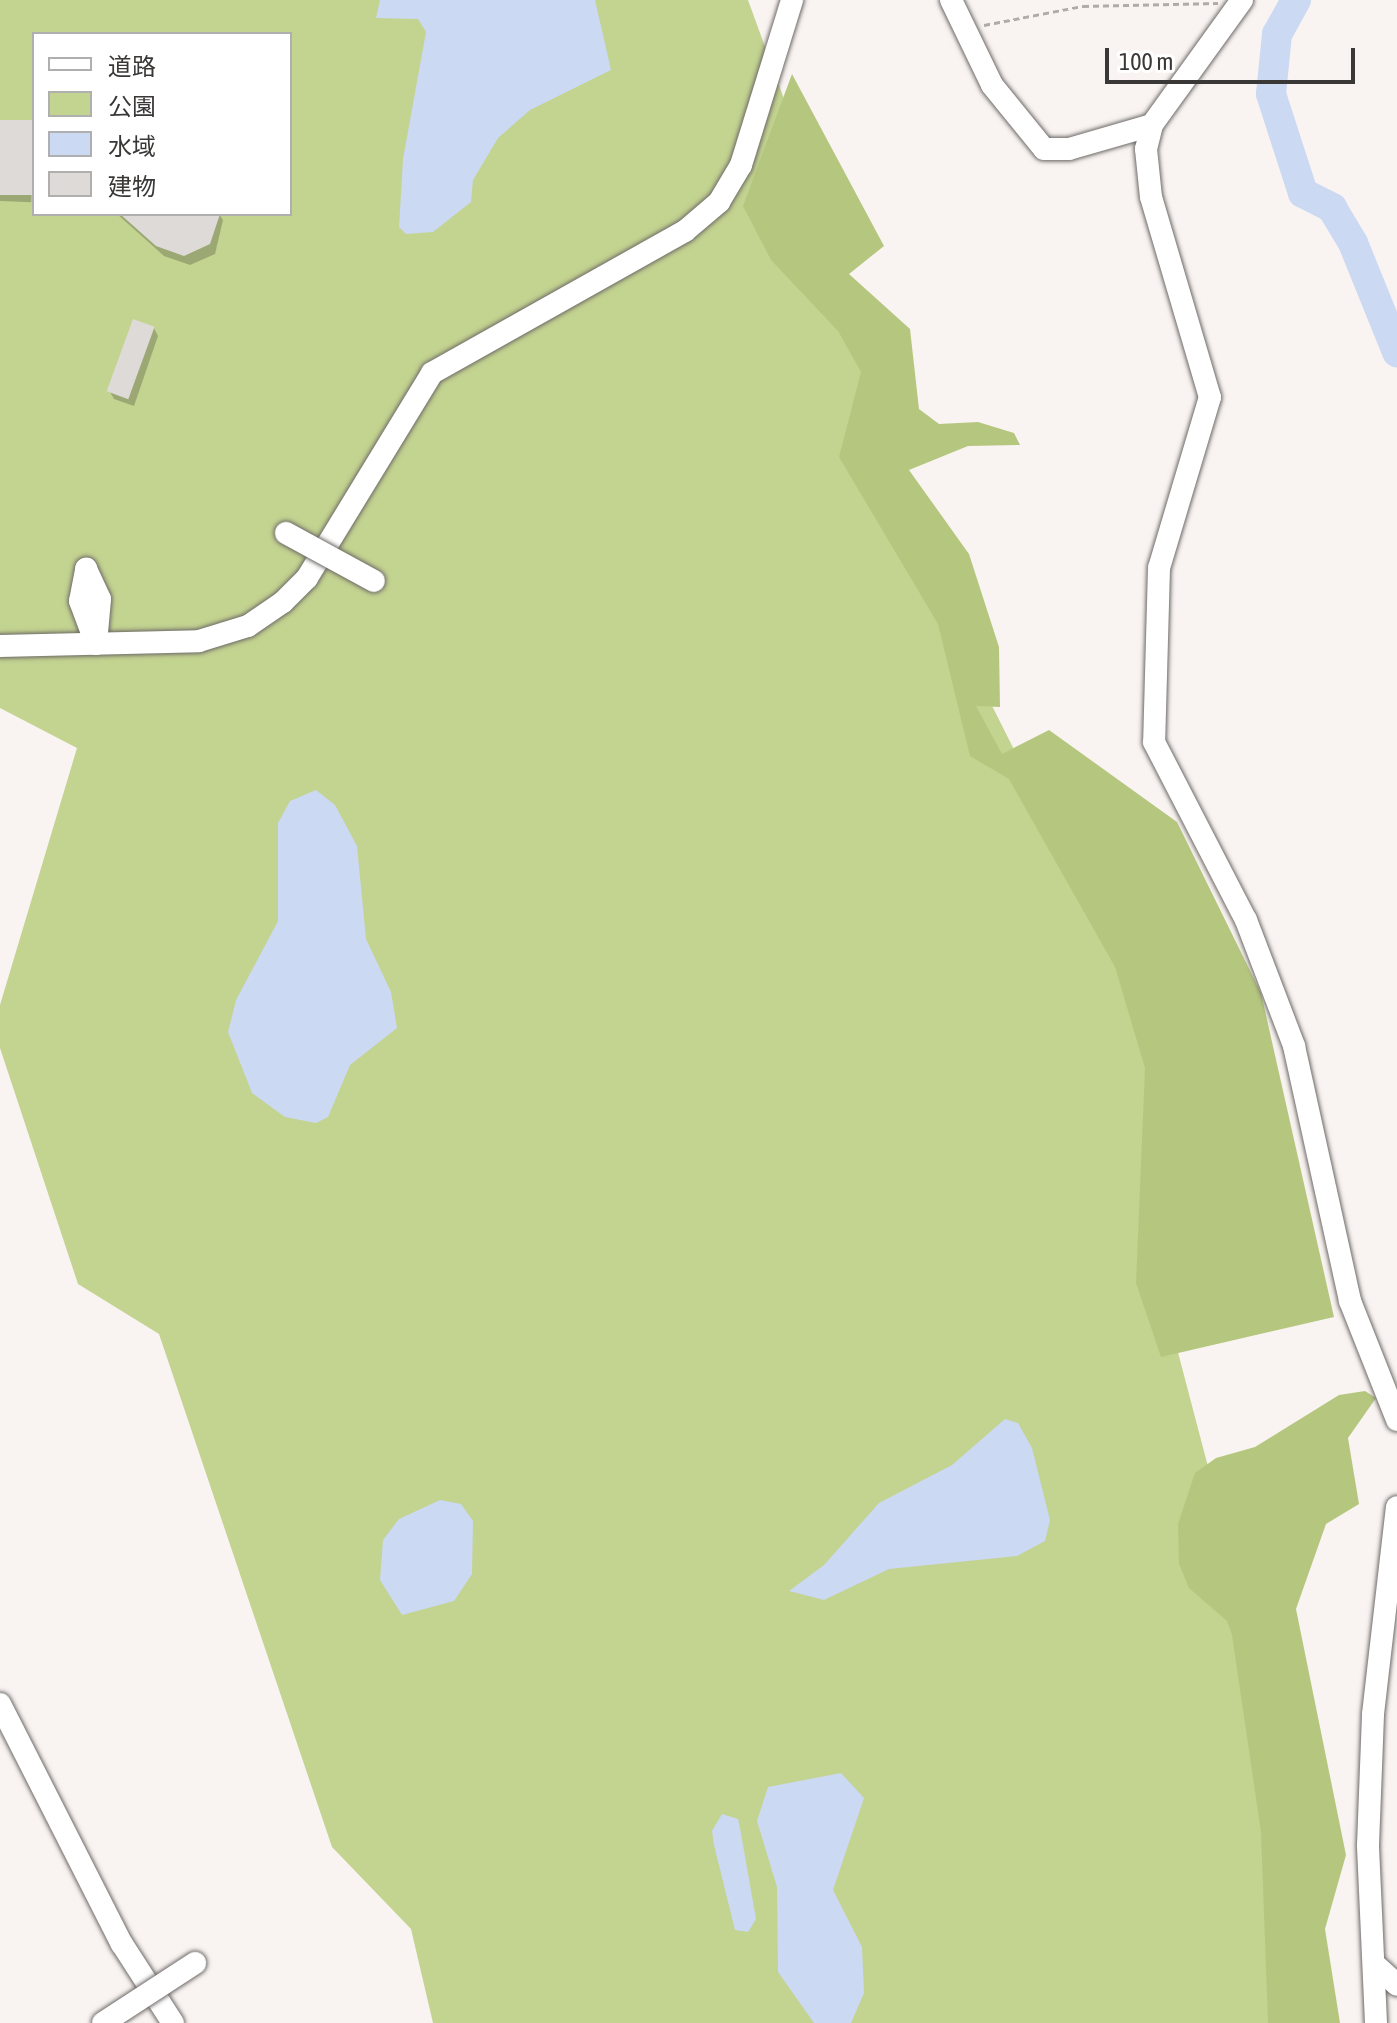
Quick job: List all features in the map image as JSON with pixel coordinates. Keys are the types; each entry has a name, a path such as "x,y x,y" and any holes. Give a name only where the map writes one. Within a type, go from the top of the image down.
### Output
{"street":[{"path":"0,646 199,641 248,626 283,602 307,578 432,373 685,231 719,202 741,165 792,0"},
{"path":"951,0 992,85 1044,149 1069,149 1152,125"},
{"path":"1241,1 1152,125 1146,149 1151,197 1210,397 1159,568 1154,742 1246,920 1294,1046 1350,1301 1397,1420"},
{"path":"286,533 374,581"},
{"path":"1376,2023 1373,1714 1397,1507"},
{"path":"0,1704 122,1944 173,2023"},
{"path":"103,2023 195,1963"},
{"path":"1374,1964 1397,1985"}],"path":[{"path":"965,28 1083,6 1241,1"}],"green space":[{"path":"0,0 748,0 883,371 870,463 1180,1080 1175,1341 1277,1729 1291,2023 433,2023 411,1929 332,1847 159,1334 78,1284 0,1048 0,1005 77,748 0,708"},
{"path":"792,74 884,246 849,274 910,329 919,409 939,424 978,422 1014,433 1020,445 968,446 909,470 969,554 999,647 1000,707 976,706 1002,754 1049,730 1177,822 1261,993 1334,1317 1161,1357 1136,1283 1145,1068 1115,967 1009,779 970,756 938,624 839,457 861,372 838,331 771,260 743,206"},
{"path":"1365,1391 1376,1398 1348,1438 1359,1504 1326,1524 1296,1609 1346,1855 1325,1929 1340,2023 1268,2023 1261,1832 1232,1635 1227,1621 1189,1588 1179,1564 1178,1524 1195,1473 1216,1458 1255,1447 1339,1395"}],"water":[{"path":"380,0 595,0 611,70 530,110 498,138 473,180 471,202 433,232 406,234 399,227 403,159 426,32 418,19 376,18"},
{"path":"316,790 335,805 357,846 366,939 391,992 397,1028 350,1065 328,1117 316,1123 285,1117 252,1093 228,1032 236,1000 278,921 278,823 290,801"},
{"path":"1005,1419 1018,1423 1032,1448 1050,1520 1045,1541 1017,1556 889,1569 824,1600 789,1591 824,1565 879,1503 952,1465"},
{"path":"440,1500 461,1504 473,1521 472,1574 454,1601 402,1615 380,1580 383,1540 399,1519"},
{"path":"841,1773 864,1798 833,1890 862,1947 864,1993 851,2023 814,2023 778,1972 777,1887 757,1821 768,1787"},
{"path":"722,1814 738,1819 740,1828 756,1919 748,1932 735,1930 714,1845 712,1831"}],"building":[{"path":"0,120 32,120 32,195 0,195"},
{"path":"122,216 219,216 210,244 184,256 156,246"},
{"path":"133,319 155,327 128,399 107,391"}],"waterway":[{"path":"1296,0 1277,34 1271,94 1303,193 1332,208 1353,243 1397,352"}]}
